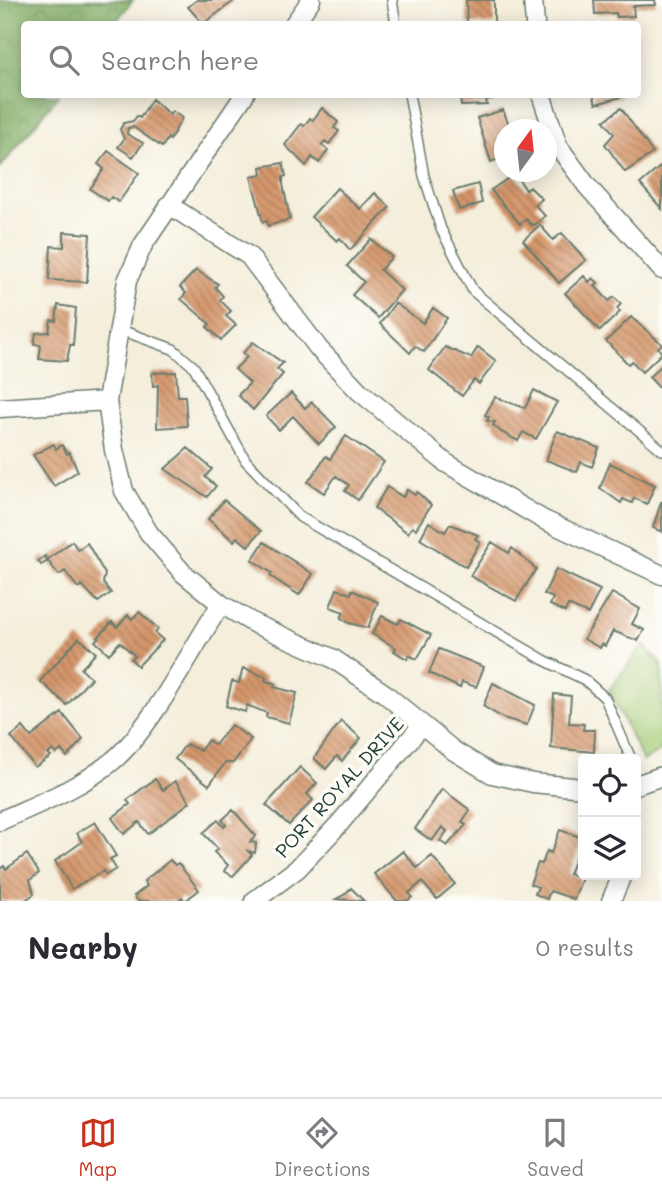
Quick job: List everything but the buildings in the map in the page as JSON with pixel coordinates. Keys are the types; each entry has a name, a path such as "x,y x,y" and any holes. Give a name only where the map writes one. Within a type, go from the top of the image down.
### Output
{"street":[{"path":"296,21 311,0"},
{"path":"533,0 535,21"},
{"path":"242,98 143,245 127,282 107,401 114,450 124,491 149,533 183,573 220,604 255,624 332,658 384,693 454,751 492,774 533,783 578,788"},
{"path":"542,98 558,146 587,186 662,270"},
{"path":"169,205 249,256 319,349 376,406 446,463 544,520 662,575"},
{"path":"0,408 107,401"},
{"path":"0,821 82,782 111,763 137,736 220,604"},
{"name":"PORT ROYAL DRIVE","path":"254,901 297,869 340,823 422,725"},
{"path":"641,780 662,776"},
{"path":"611,901 620,880"}],"lane":[{"path":"392,0 396,21"},
{"path":"410,98 424,176 441,229 473,291 662,450"},
{"path":"118,329 173,349 194,367 246,461 300,517 544,660 585,680 605,698 629,754"}],"green space":[{"path":"0,0 133,0 116,21 21,21 21,98 57,98 0,168"},
{"path":"643,645 662,664 662,750 643,761 609,690"}]}
